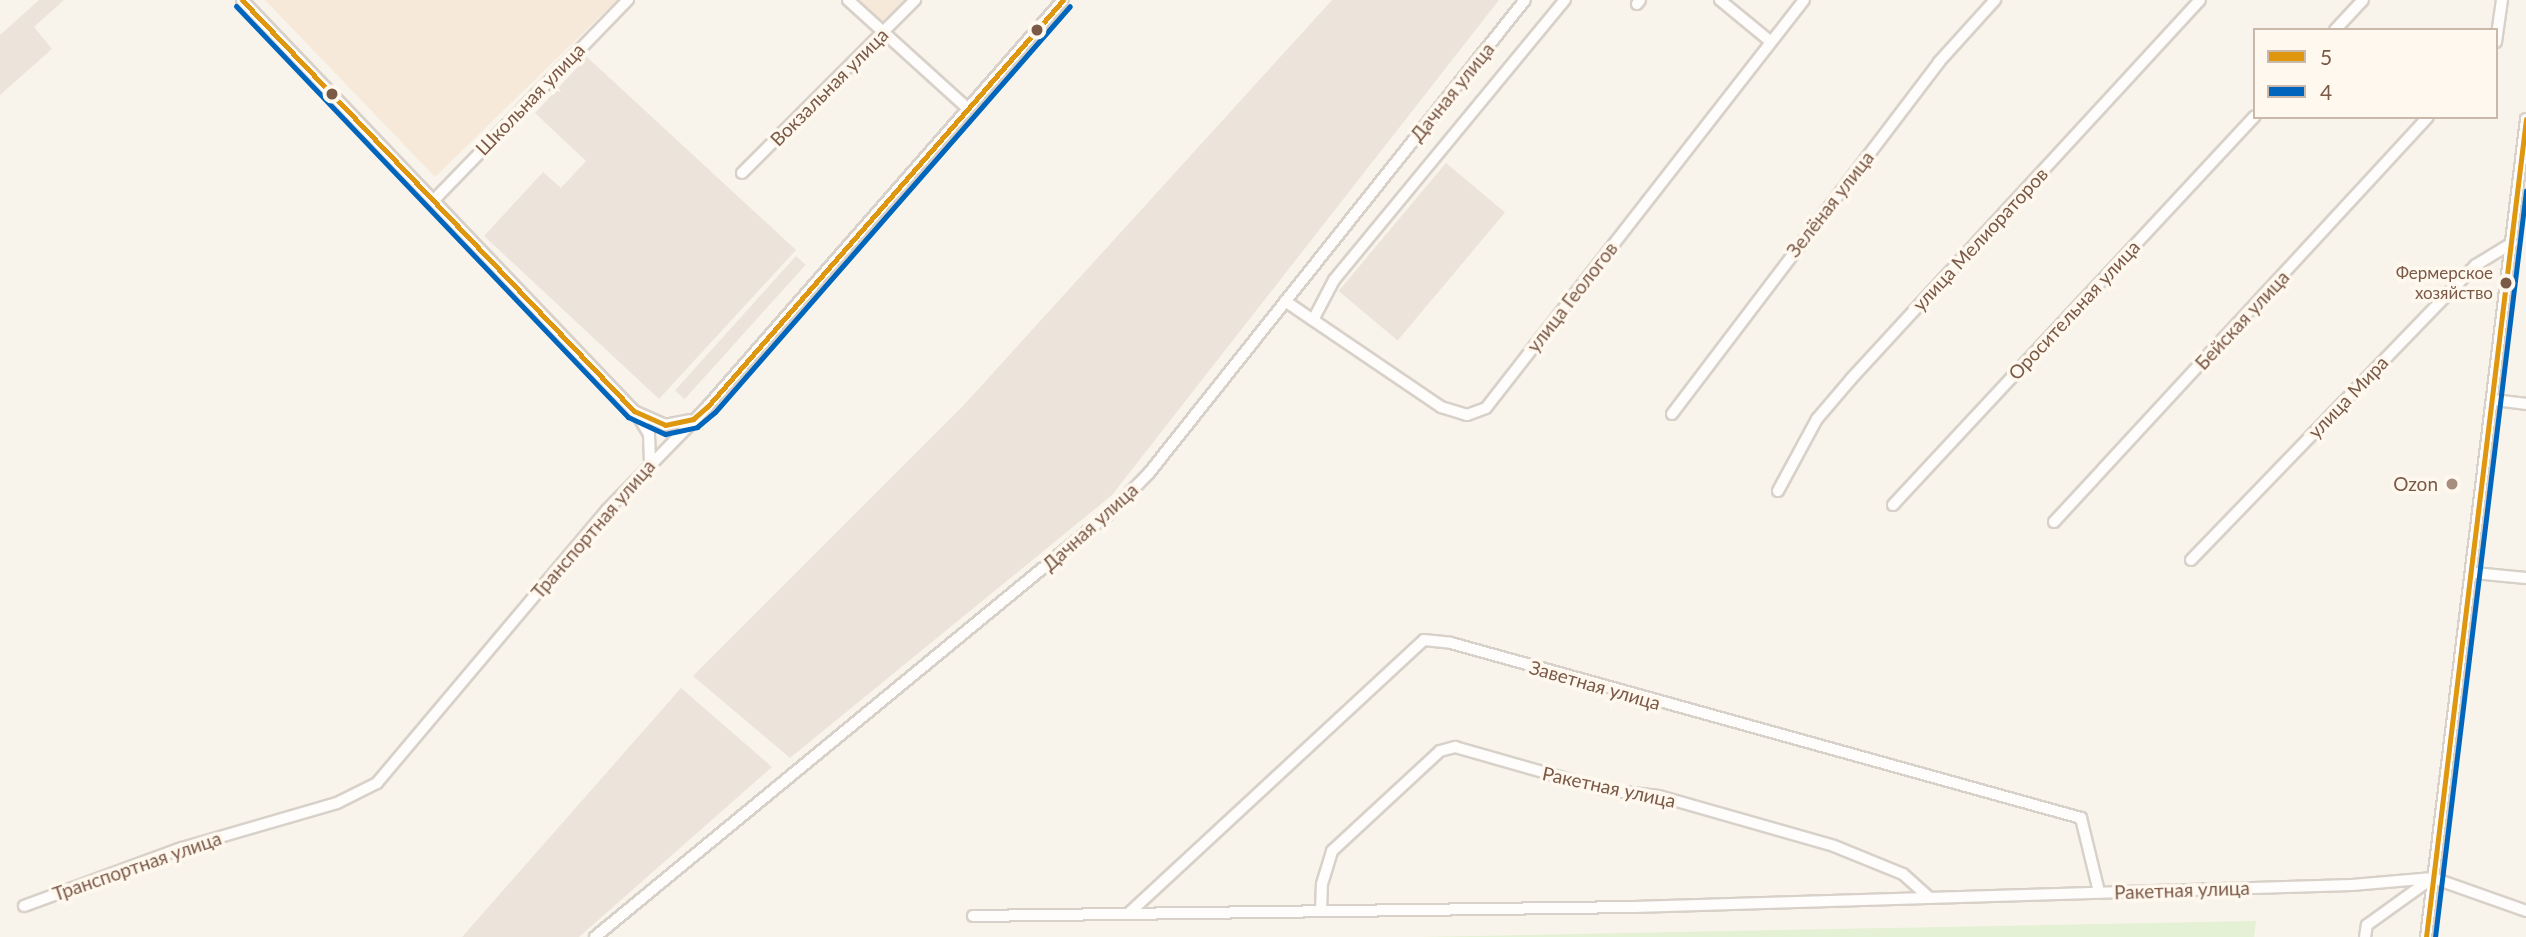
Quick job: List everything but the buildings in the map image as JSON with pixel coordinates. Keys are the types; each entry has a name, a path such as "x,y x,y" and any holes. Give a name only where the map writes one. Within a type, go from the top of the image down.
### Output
{"street":[{"path":"242,0 634,411 649,434 650,464"},
{"name":"Школьная улица","path":"433,200 628,0"},
{"path":"848,0 881,34 968,109"},
{"name":"Вокзальная улица","path":"742,173 915,0"},
{"name":"Транспортная улица","path":"24,906 182,848 337,803 377,783 650,464 693,419 1063,0"},
{"name":"Дачная улица","path":"595,937 1111,512 1149,473 1525,0"},
{"path":"1313,320 1334,280 1565,0"},
{"path":"1720,0 1771,42"},
{"name":"улица Геологов","path":"1285,301 1441,407 1467,415 1486,408 1804,0"},
{"name":"Зелёная улица","path":"1672,414 1931,72 1995,0"},
{"name":"улица Мелиораторов","path":"1777,491 1817,418 2200,0"},
{"path":"2337,28 2363,0"},
{"path":"2498,28 2502,0"},
{"name":"Оросительная улица","path":"1893,505 2253,118"},
{"name":"Бейская улица","path":"2054,523 2426,119"},
{"path":"2426,937 2474,573 2512,243 2521,210 2526,120"},
{"name":"улица Мира","path":"2191,560 2476,265 2512,243"},
{"path":"2494,400 2526,404"},
{"path":"634,411 665,425 693,419"},
{"path":"2474,573 2526,578"},
{"name":"Заветная улица","path":"1128,914 1424,640 1451,643 2081,818 2099,892"},
{"name":"Ракетная улица","path":"1321,911 1322,884 1332,851 1440,751 1455,747 1606,790 1672,799 1834,846 1902,874 1930,898"},
{"path":"2433,878 2526,911"},
{"path":"2365,937 2367,925 2433,878"},
{"name":"Ракетная улица","path":"974,916 1930,898 2353,885 2433,878"}],"shaded area":[{"path":"39,0 64,0 34,27 52,49 0,95 0,35"},
{"path":"265,0 617,0 435,177"},
{"path":"858,0 905,0 881,24"},
{"path":"1332,0 1499,0 1112,495 790,758 693,676 962,407"},
{"path":"587,57 796,250 659,399 484,236 543,172 561,188 586,161 535,113"},
{"path":"1446,163 1505,212 1398,340 1339,291"},
{"path":"796,256 806,265 685,399 675,391"},
{"path":"681,688 772,767 579,937 462,937"}],"green space":[{"path":"2256,921 2254,937 1417,937"}],"transit line":[{"name":"5","path":"242,0 634,411 665,425 693,419 708,406 1063,0"},
{"name":"4","path":"236,6 628,417 665,434 697,427 715,412 1070,6"},
{"name":"5","path":"2426,937 2526,119"},
{"name":"4","path":"2435,937 2526,191"}],"place":[{"name":"Фермерское хозяйство","path":"2506,283"},
{"name":"Ozon","path":"2452,484"}]}
